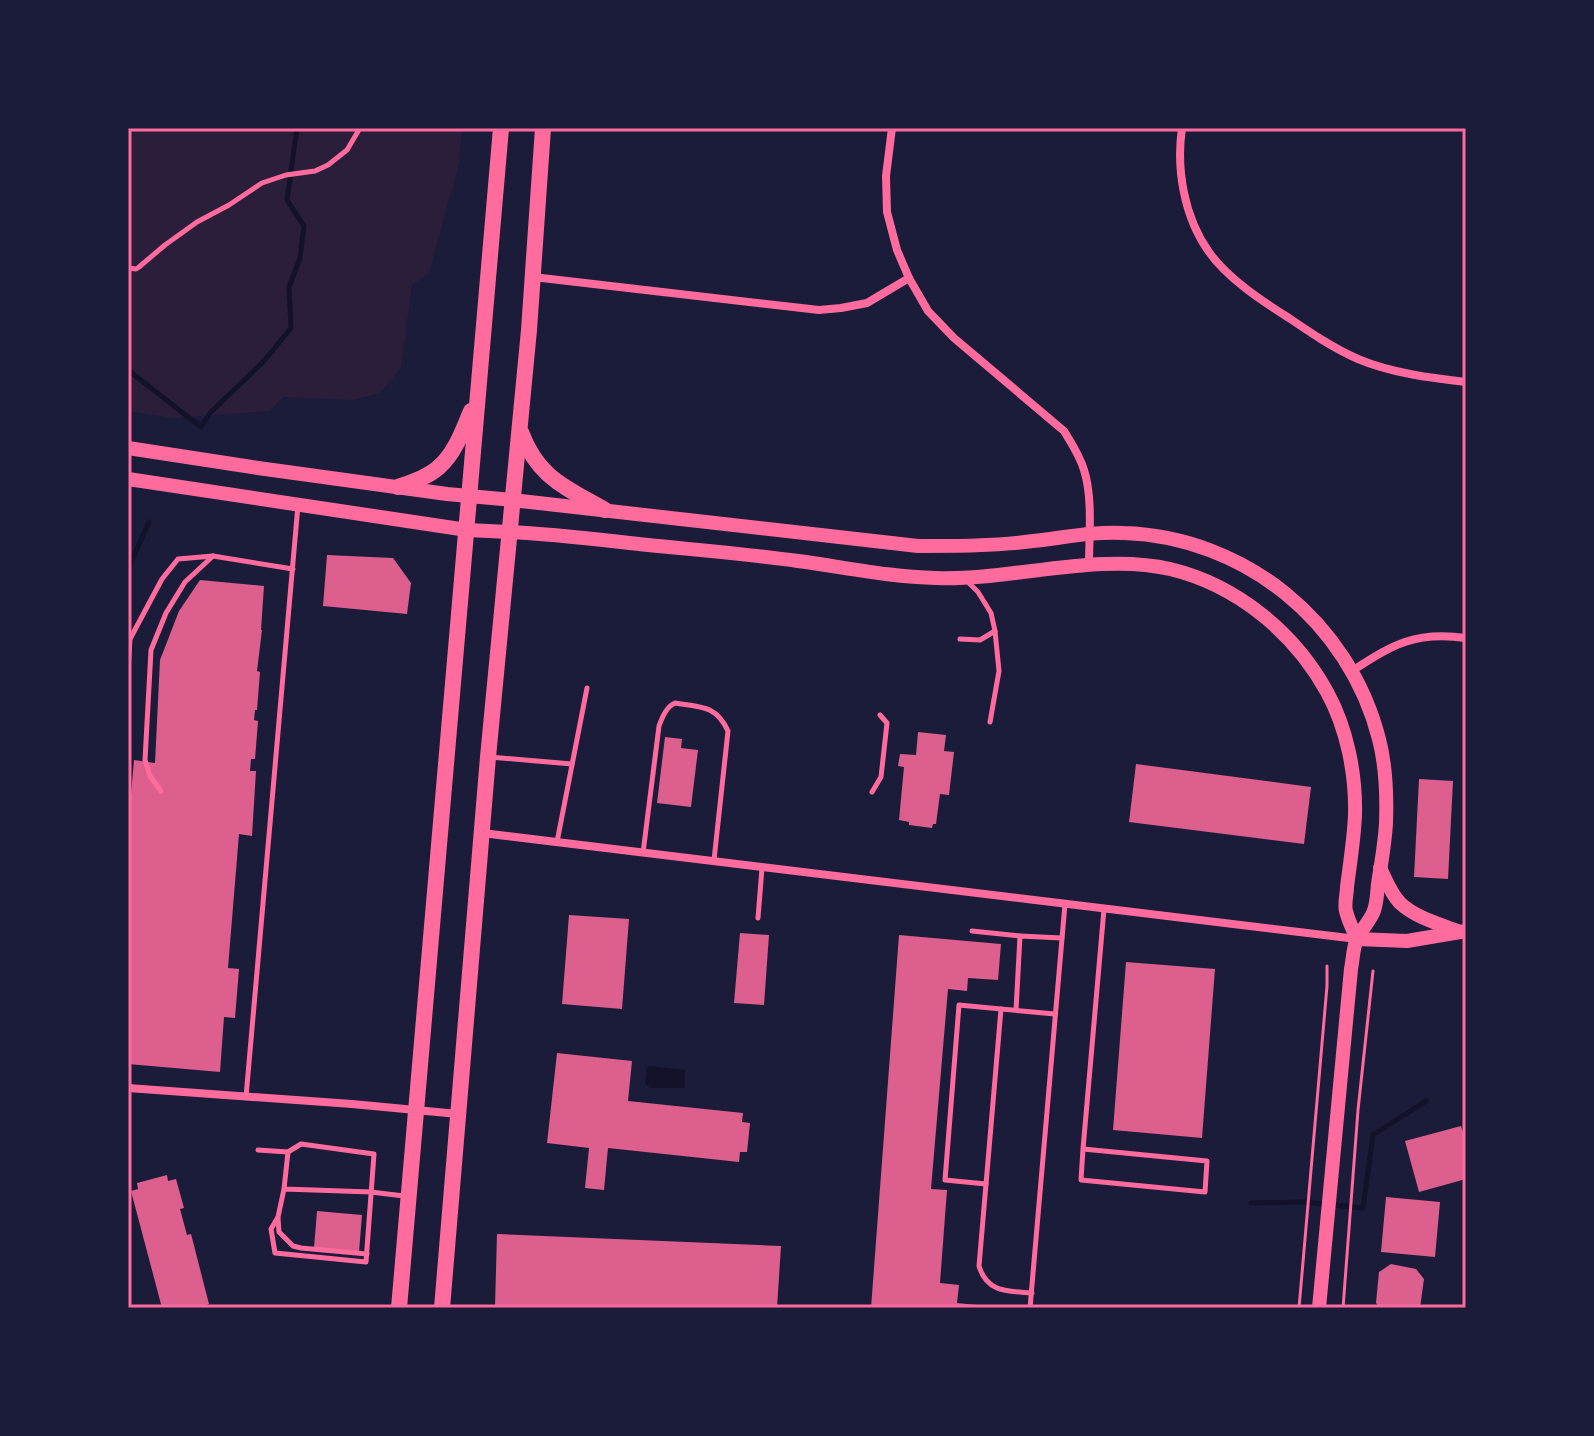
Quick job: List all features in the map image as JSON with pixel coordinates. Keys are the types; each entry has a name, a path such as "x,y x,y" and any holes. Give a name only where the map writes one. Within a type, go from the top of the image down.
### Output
{"main road":[{"path":"399,1308 501,128"},
{"path":"442,1308 543,128"},
{"path":"398,487 440,467 461,436 477,399"},
{"path":"519,429 537,465 545,473 605,510"}],"street":[{"path":"892,128 886,176 887,212 897,250 909,278 928,311 954,338 1064,431 1076,449 1085,473 1089,565"},
{"path":"1182,128 1179,149 1183,189 1190,217 1209,252 1227,271 1263,301 1325,342 1360,360 1398,371 1466,382"},
{"path":"532,277 819,310 867,303 909,278"},
{"path":"130,449 470,497 918,546 963,546 1089,534 1158,536 1196,545 1236,560 1276,585 1312,616 1352,671 1379,738 1386,778 1386,825 1375,911 1357,939 1351,969 1319,1308"},
{"path":"128,479 467,530 783,559 879,574 937,579 1089,565 1133,565 1170,569 1210,583 1241,599 1270,620 1299,649 1337,712 1350,754 1355,814 1345,909 1357,939"},
{"path":"1352,671 1401,643 1425,636 1466,638"},
{"path":"482,833 1357,939 1407,941 1463,931"},
{"path":"1380,868 1400,903 1425,919 1463,931"},
{"path":"128,1088 458,1114"}],"lane":[{"path":"128,268 136,269 197,222 273,178 328,165 351,145 360,128"},
{"path":"246,1097 298,504"},
{"path":"128,671 130,639 162,579 178,559 213,556 293,569"},
{"path":"161,791 150,776 145,760 151,650 166,613 185,582 213,556"},
{"path":"963,577 978,592 991,613 995,631 999,671 990,722"},
{"path":"960,639 980,640 995,631"},
{"path":"557,842 587,688"},
{"path":"643,853 659,726 665,712 675,703 707,707 721,719 728,731 714,861"},
{"path":"872,792 881,777 887,723 880,715"},
{"path":"488,757 572,764"},
{"path":"758,918 762,868"},
{"path":"1030,1308 1065,904"},
{"path":"1083,1149 1207,1161 1205,1192 1081,1180 1083,1149 1104,909"},
{"path":"972,931 1062,938"},
{"path":"1016,1010 1020,936"},
{"path":"986,1184 945,1180 959,1005 1055,1014"},
{"path":"1001,1009 979,1266 982,1277 999,1289 1032,1293"},
{"path":"258,1150 288,1152 301,1144 374,1154 366,1262 275,1253 271,1229 278,1217"},
{"path":"288,1152 278,1217 279,1232 293,1246 367,1254"},
{"path":"284,1189 409,1196"}],"path":[{"path":"1299,1308 1327,966"},
{"path":"1343,1308 1352,1175 1373,971"}],"shaded area":[{"path":"128,128 462,128 459,164 429,273 412,285 401,368 380,393 352,400 283,397 270,411 173,418 128,411"},
{"path":"647,1067 685,1070 685,1088 650,1088 645,1084"}],"building":[{"path":"327,555 393,558 411,583 407,614 323,606"},
{"path":"200,580 264,586 257,671 260,672 254,720 258,721 255,759 251,759 250,771 256,771 252,836 239,834 228,968 239,969 235,1018 224,1017 220,1072 128,1064 128,829 134,760 155,763 160,660 179,611"},
{"path":"918,732 946,735 944,751 954,752 949,795 940,794 936,824 932,828 909,825 909,822 899,820 904,767 898,766 900,754 916,755"},
{"path":"665,737 682,739 681,748 698,750 691,807 657,803"},
{"path":"1136,764 1311,787 1304,844 1129,822"},
{"path":"1419,779 1453,781 1448,879 1414,877"},
{"path":"569,915 629,919 622,1009 562,1004"},
{"path":"740,933 769,935 764,1005 734,1003"},
{"path":"899,935 1001,944 998,980 968,978 967,991 948,989 931,1189 947,1190 940,1283 959,1285 957,1303 987,1308 871,1308"},
{"path":"1126,962 1215,969 1202,1138 1113,1130"},
{"path":"557,1053 632,1061 628,1101 743,1113 742,1122 750,1123 747,1152 740,1152 739,1162 608,1148 604,1190 585,1188 589,1148 547,1143"},
{"path":"1461,1126 1466,1142 1466,1179 1419,1192 1405,1141"},
{"path":"167,1175 168,1181 176,1179 184,1208 180,1209 187,1235 191,1234 209,1304 207,1308 162,1308 131,1191 138,1189 137,1183"},
{"path":"1386,1197 1440,1202 1435,1257 1381,1252"},
{"path":"317,1211 362,1215 359,1252 314,1248"},
{"path":"497,1234 781,1246 777,1308 495,1307"},
{"path":"1391,1264 1416,1269 1424,1279 1420,1308 1380,1308 1376,1303 1379,1272"}],"waterway":[{"path":"128,370 201,427 210,413 264,361 291,328 289,287 300,258 304,226 287,200 297,128"},
{"path":"128,569 149,522"},
{"path":"1251,1203 1304,1202 1363,1208 1373,1135 1426,1101"}]}
